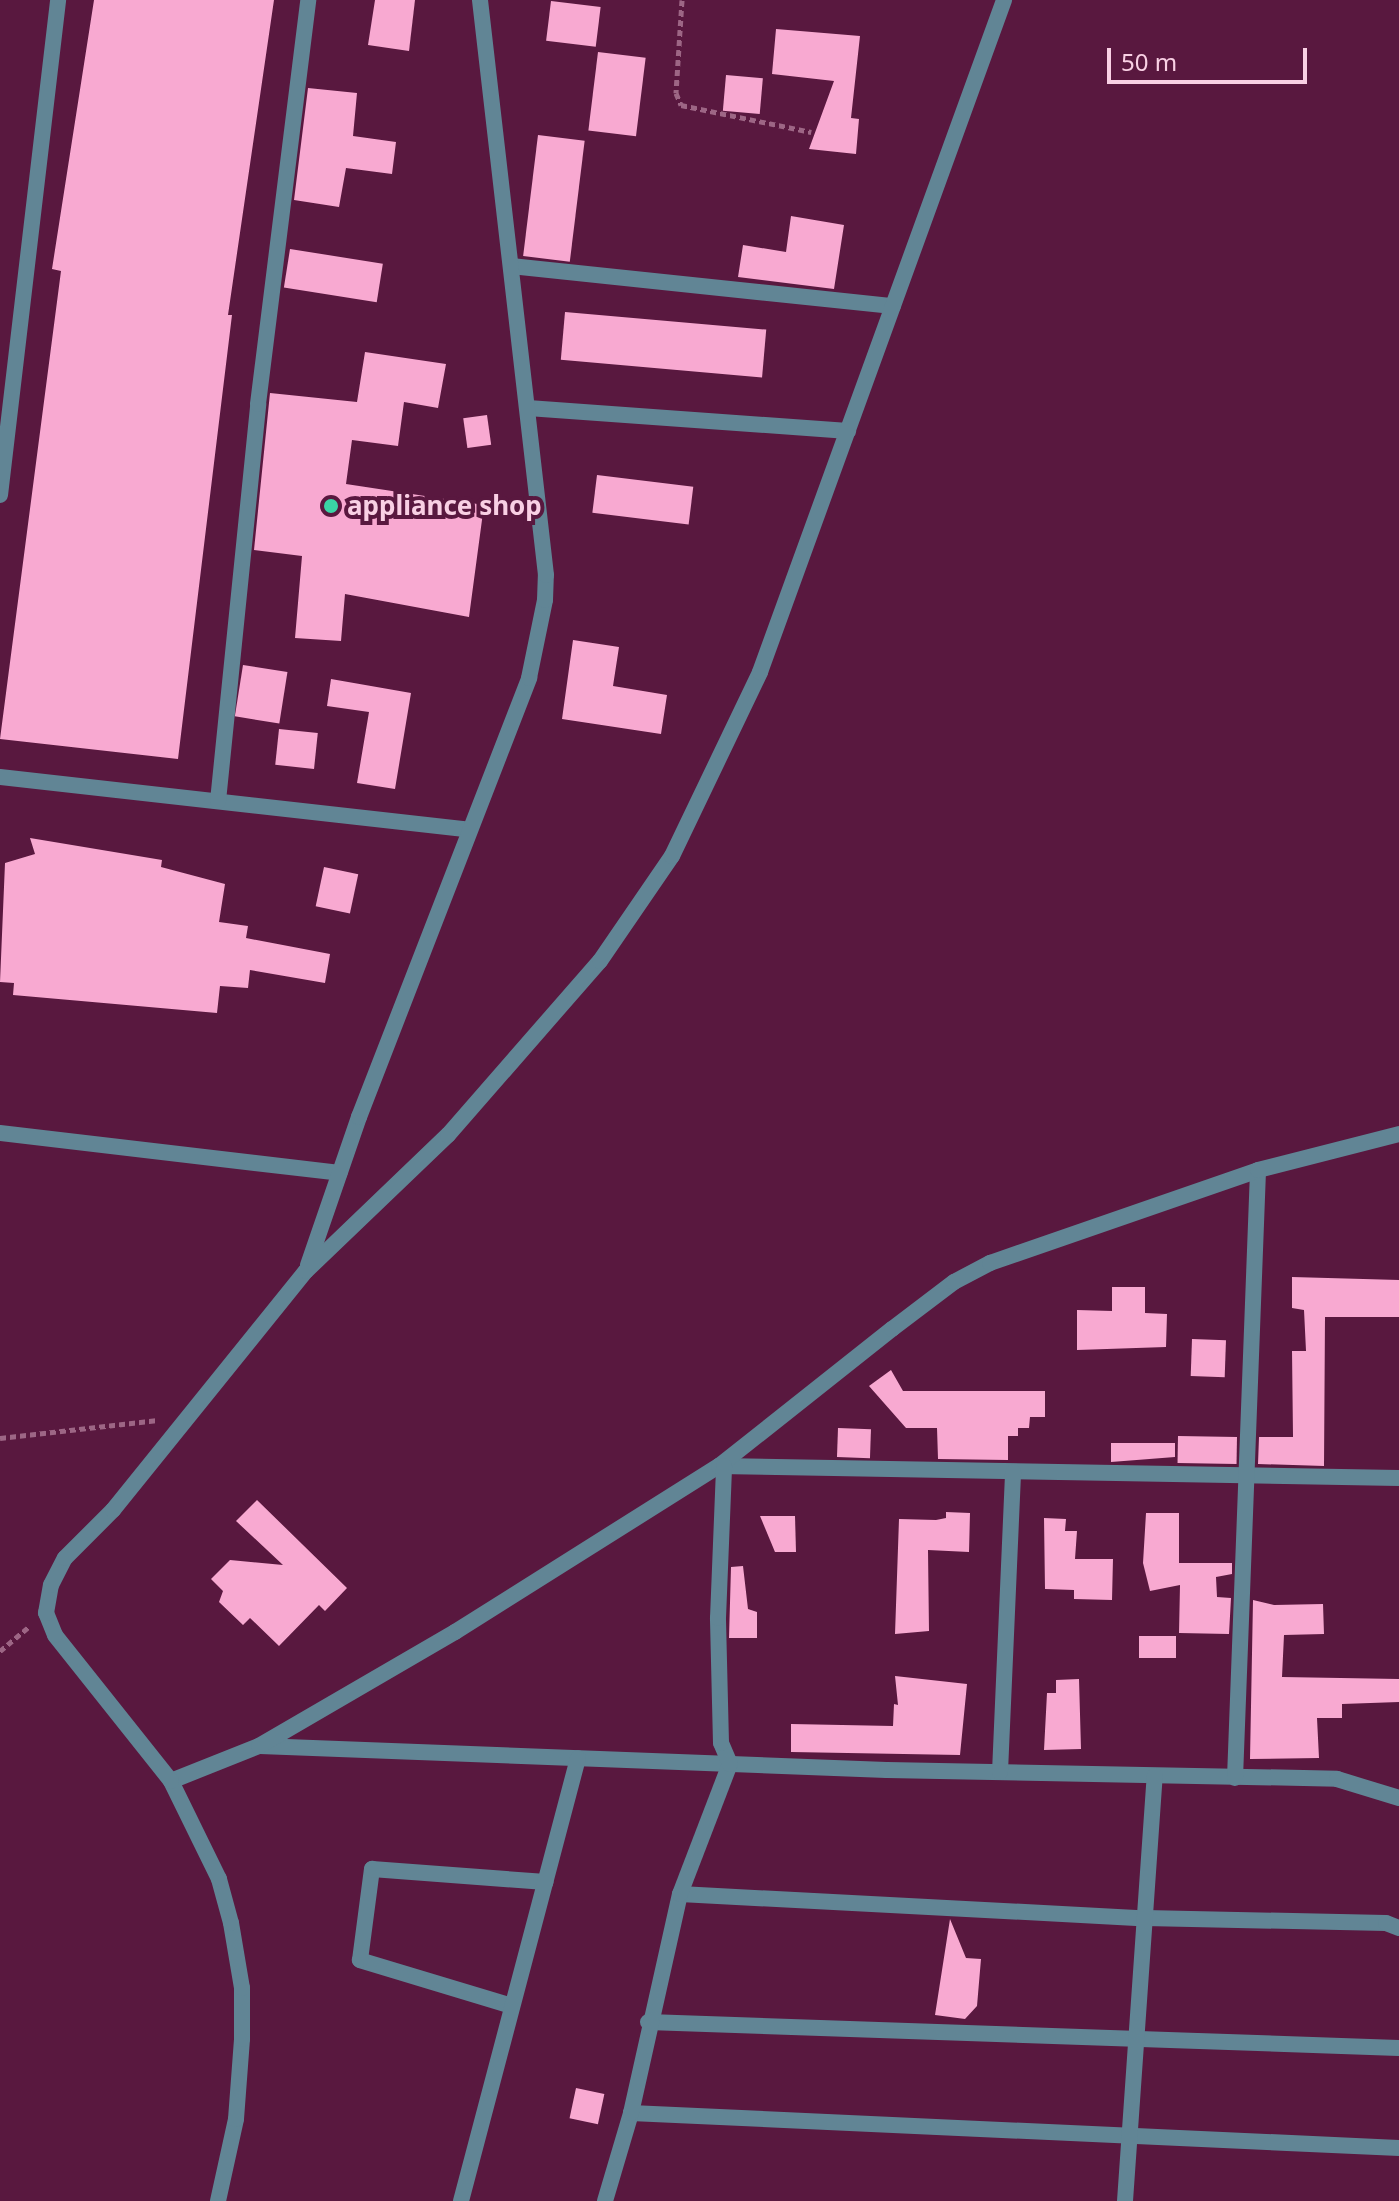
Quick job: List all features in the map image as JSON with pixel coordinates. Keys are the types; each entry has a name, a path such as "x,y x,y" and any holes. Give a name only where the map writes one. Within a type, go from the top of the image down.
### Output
{"street":[{"path":"0,495 58,0"},
{"path":"218,801 258,404 308,0"},
{"path":"306,1271 340,1173 529,678 545,600 528,408 480,0"},
{"path":"218,2201 236,2119 242,1988 219,1879 171,1781 55,1635 46,1613 51,1585 65,1558 113,1510 306,1271 448,1135 600,961 650,893 689,823 760,672 1003,0"},
{"path":"511,266 893,306"},
{"path":"528,408 848,431"},
{"path":"0,777 469,830"},
{"path":"0,1133 340,1173"},
{"path":"171,1781 259,1746 455,1632 722,1466 954,1282 1023,1249 1258,1170 1399,1134"},
{"path":"1235,1778 1258,1170"},
{"path":"722,1466 1399,1478"},
{"path":"605,2201 631,2113 648,2022 680,1894 730,1764 721,1743 718,1618 722,1466"},
{"path":"1000,1772 1013,1472"},
{"path":"259,1746 730,1764 1337,1779 1399,1798"},
{"path":"461,2201 578,1758"},
{"path":"1125,2201 1155,1776"},
{"path":"512,2006 360,1960 372,1869 546,1882"},
{"path":"680,1894 1145,1918 1386,1923 1399,1928"},
{"path":"648,2022 1137,2036 1399,2048"},
{"path":"631,2113 1399,2148"}],"path":[{"path":"682,0 676,93 681,105 811,132"},
{"path":"0,1438 188,1416"},
{"path":"0,1651 46,1613"}],"building":[{"path":"94,0 274,0 228,315 232,315 178,759 0,739 61,271 52,269"},
{"path":"375,0 415,0 409,51 368,45"},
{"path":"551,1 601,7 596,47 546,41"},
{"path":"776,29 860,36 851,118 859,119 856,154 809,149 834,81 772,74"},
{"path":"598,52 646,58 636,136 588,130"},
{"path":"726,75 763,78 760,114 723,111"},
{"path":"308,88 357,93 353,136 396,142 392,174 346,168 339,207 294,200"},
{"path":"538,135 585,141 570,262 523,256"},
{"path":"791,216 844,225 834,289 738,277 743,245 786,252"},
{"path":"290,249 383,264 377,302 284,288"},
{"path":"565,312 766,330 762,377 561,360"},
{"path":"365,352 446,364 438,408 404,402 398,446 352,440 346,484 484,505 469,617 345,594 341,641 295,638 302,556 254,550 270,393 357,402"},
{"path":"487,415 491,445 467,448 463,418"},
{"path":"597,475 693,487 689,525 592,513"},
{"path":"573,640 619,647 613,686 667,695 661,734 562,719"},
{"path":"243,665 287,672 279,723 235,716"},
{"path":"331,679 411,693 395,789 357,783 369,712 327,706"},
{"path":"279,729 318,733 314,769 275,765"},
{"path":"30,838 162,860 161,867 225,884 219,922 248,926 246,938 330,954 325,983 250,970 248,988 220,986 217,1013 13,995 14,983 0,982 5,863 35,854"},
{"path":"324,867 358,874 350,913 316,906"},
{"path":"1292,1277 1399,1280 1399,1317 1325,1317 1324,1466 1258,1464 1259,1437 1293,1437 1292,1351 1306,1351 1304,1310 1292,1308"},
{"path":"1112,1287 1145,1287 1145,1313 1167,1314 1166,1347 1077,1350 1077,1310 1112,1311"},
{"path":"1192,1339 1226,1340 1225,1377 1191,1376"},
{"path":"891,1370 903,1391 1045,1391 1045,1417 1030,1417 1029,1428 1018,1428 1018,1436 1008,1436 1008,1460 938,1459 937,1428 906,1428 869,1386"},
{"path":"838,1428 871,1429 870,1458 837,1457"},
{"path":"1178,1436 1237,1437 1237,1464 1178,1463"},
{"path":"1111,1443 1175,1443 1175,1457 1111,1462"},
{"path":"257,1500 347,1588 325,1611 319,1605 279,1646 250,1618 243,1625 219,1602 223,1591 211,1579 230,1560 283,1565 236,1521"},
{"path":"946,1512 970,1513 969,1552 928,1550 929,1631 895,1634 899,1519 936,1520 946,1518"},
{"path":"1146,1513 1179,1513 1179,1563 1232,1563 1232,1574 1216,1577 1217,1597 1231,1598 1229,1634 1179,1633 1180,1585 1150,1591 1143,1563"},
{"path":"760,1516 795,1516 796,1552 775,1552"},
{"path":"1044,1518 1066,1519 1065,1531 1077,1531 1075,1559 1113,1559 1112,1600 1074,1599 1074,1590 1045,1589"},
{"path":"743,1566 748,1609 757,1612 757,1638 729,1638 731,1567"},
{"path":"1253,1600 1274,1605 1323,1604 1324,1634 1284,1635 1282,1677 1399,1679 1399,1702 1342,1704 1342,1718 1317,1718 1319,1758 1250,1759"},
{"path":"1139,1636 1176,1636 1176,1658 1139,1658"},
{"path":"895,1676 967,1684 960,1755 791,1752 791,1724 893,1726 894,1704 898,1705"},
{"path":"1079,1679 1081,1749 1044,1750 1047,1693 1056,1693 1056,1680"},
{"path":"950,1919 966,1958 981,1959 977,2006 965,2019 935,2015"},
{"path":"576,2088 604,2094 598,2124 570,2118"}],"place":[{"name":"appliance shop","path":"331,506"}]}
